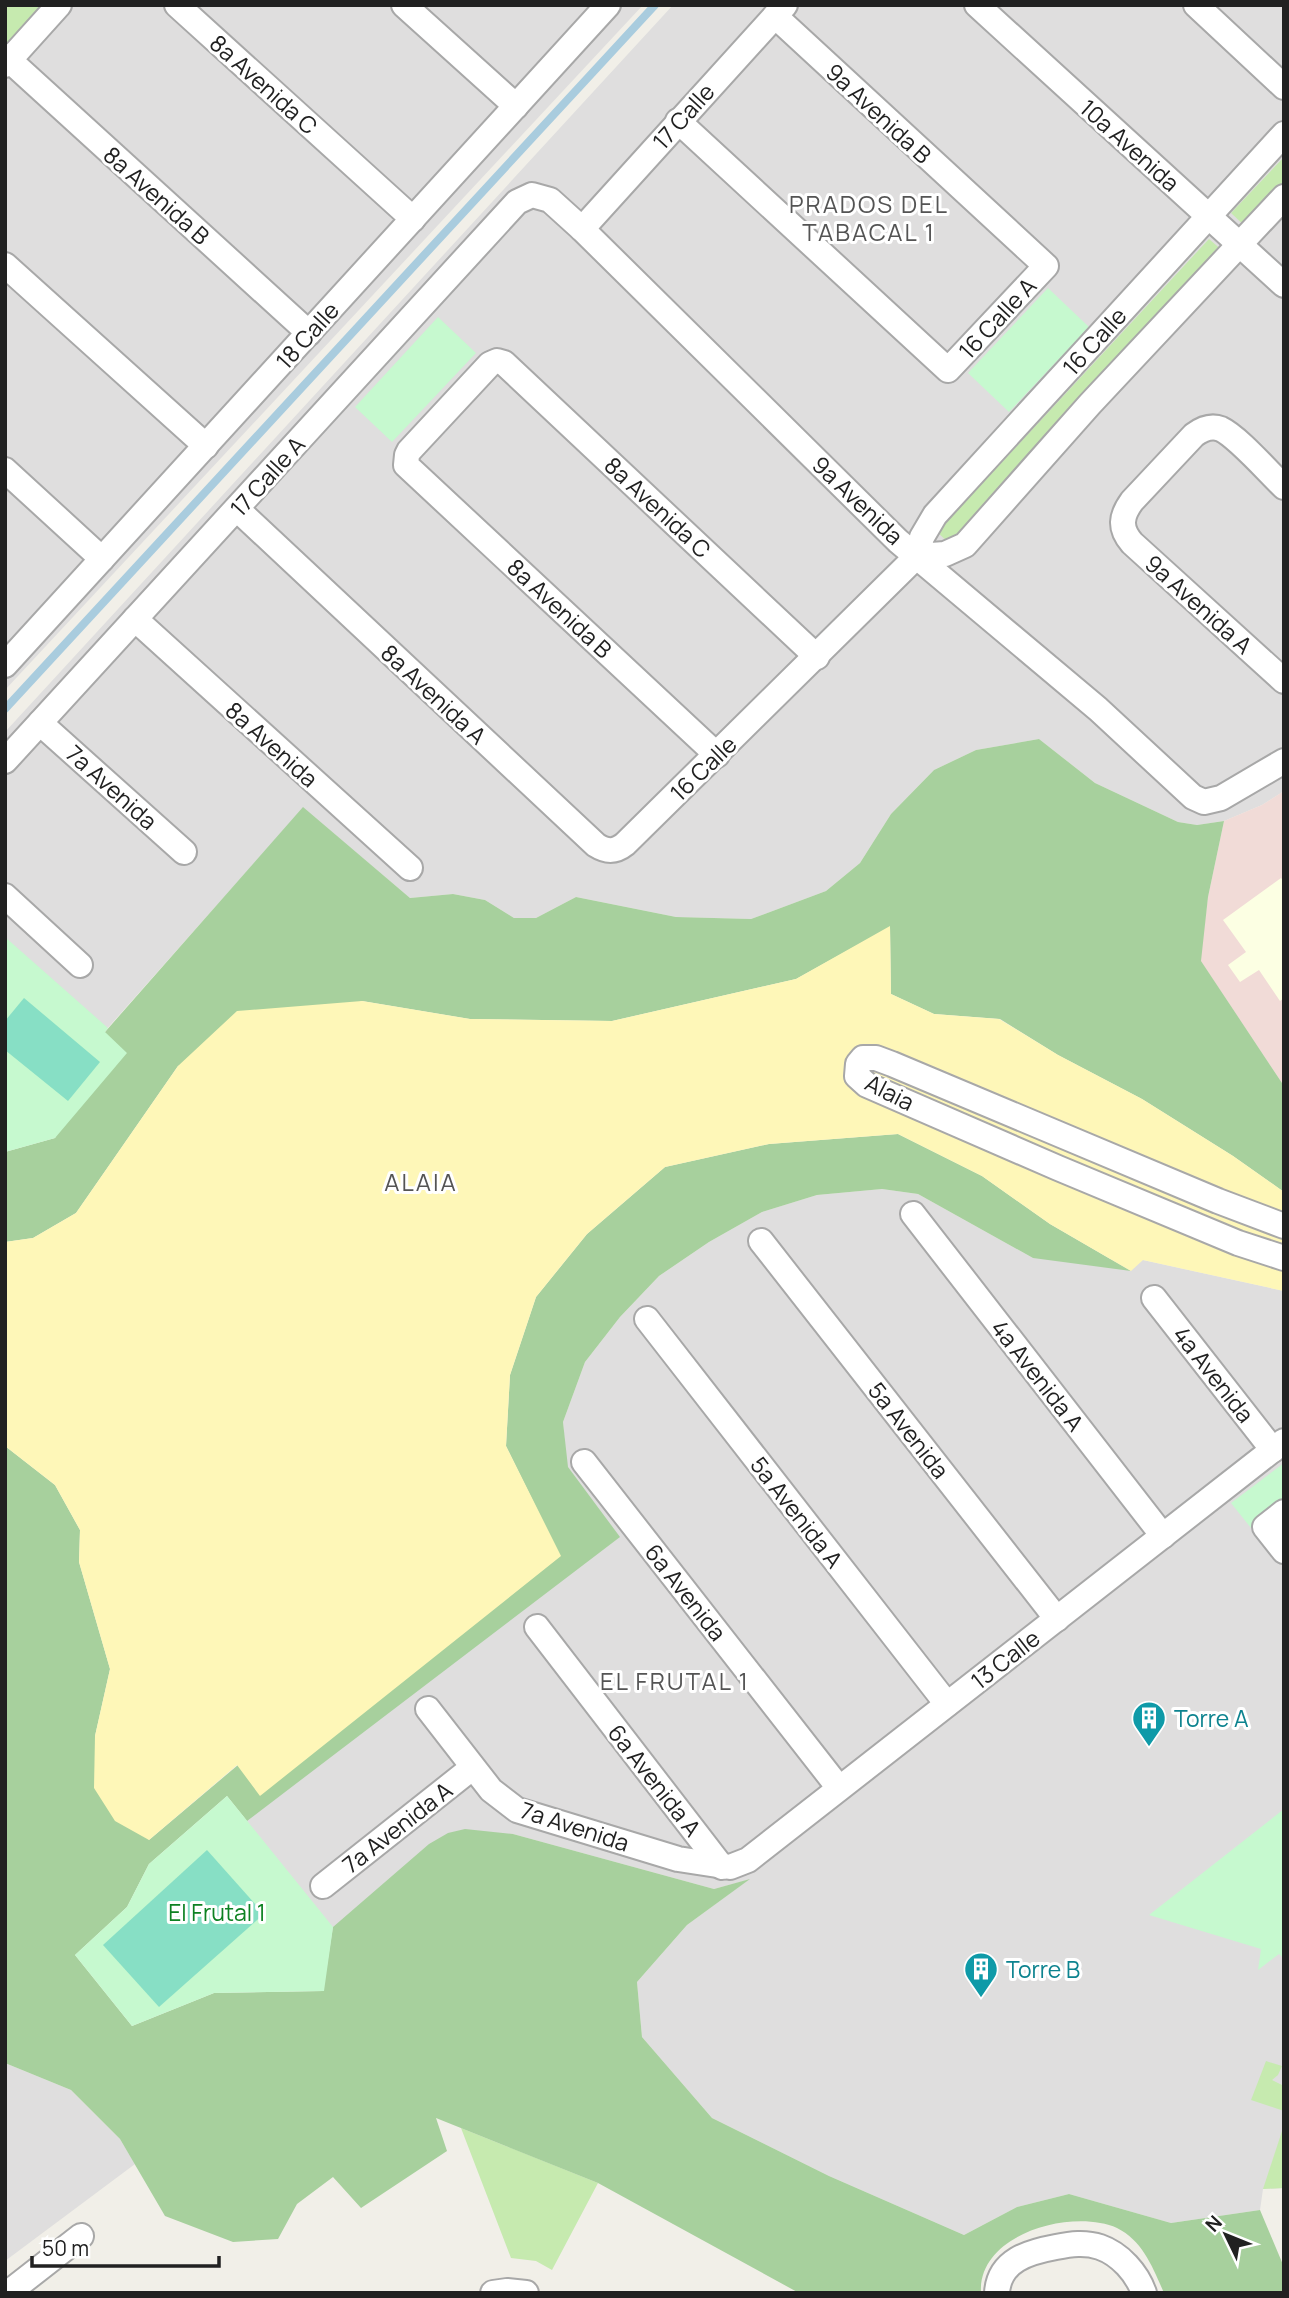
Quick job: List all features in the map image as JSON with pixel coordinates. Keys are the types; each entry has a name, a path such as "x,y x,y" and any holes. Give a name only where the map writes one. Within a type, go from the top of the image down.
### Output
{"street":[{"path":"7,60 59,5"},
{"name":"8a Avenida C","path":"177,5 413,219"},
{"path":"404,5 516,106"},
{"name":"18 Calle","path":"5,665 608,5"},
{"name":"10a Avenida","path":"977,5 1284,285"},
{"path":"1196,5 1284,87"},
{"name":"17 Calle","path":"582,229 780,11"},
{"name":"9a Avenida B","path":"780,11 1046,266"},
{"name":"8a Avenida B","path":"7,60 309,333"},
{"name":"16 Calle A","path":"678,121 948,370 1046,266"},
{"name":"16 Calle","path":"637,832 917,556 922,537 935,515 1284,134"},
{"name":"9a Avenida","path":"532,195 550,200 582,229 898,541 1098,709 1193,797 1204,802 1220,798 1284,761"},
{"name":"17 Calle A","path":"5,761 517,202 532,195"},
{"name":"16 Calle","path":"917,556 945,554 965,545 1090,404 1284,197"},
{"path":"5,265 206,446"},
{"name":"8a Avenida B","path":"497,361 490,364 409,451 406,460 409,468 717,755"},
{"name":"8a Avenida C","path":"497,361 504,363 817,657"},
{"name":"9a Avenida A","path":"1284,487 1223,431 1210,428 1194,435 1132,501 1125,511 1122,523 1123,530 1132,543 1284,681"},
{"path":"5,470 102,559"},
{"name":"8a Avenida A","path":"237,509 596,845 606,850 616,850 637,832"},
{"name":"8a Avenida","path":"135,619 410,868"},
{"name":"7a Avenida","path":"40,723 184,852"},
{"path":"5,896 80,965"},
{"name":"Alaia","path":"1284,1226 1218,1201 892,1064 866,1057 858,1064 857,1076 867,1085 1238,1243 1284,1258"},
{"name":"4a Avenida A","path":"913,1214 1163,1536"},
{"name":"5a Avenida","path":"761,1241 1057,1619"},
{"name":"4a Avenida","path":"1154,1298 1278,1446"},
{"name":"5a Avenida A","path":"647,1320 947,1704"},
{"name":"13 Calle","path":"722,1867 748,1860 1278,1446"},
{"name":"6a Avenida","path":"584,1462 839,1788"},
{"path":"1275,1519 1284,1551"},
{"name":"6a Avenida A","path":"537,1627 722,1867"},
{"name":"7a Avenida","path":"428,1709 472,1768 503,1800 527,1815 678,1859 722,1867"},
{"name":"7a Avenida A","path":"323,1886 472,1768"},
{"path":"8,2293 81,2236"},
{"path":"997,2293 1001,2275 1022,2255 1080,2243 1102,2247 1118,2256 1144,2293"},
{"path":"493,2293 526,2293"}],"shaded area":[{"path":"5,5 643,5 5,690"},
{"name":"PRADOS DEL TABACAL 1","path":"673,5 1284,5 1284,791 1262,805 1224,821 1197,825 1178,822 1095,783 1039,739 976,750 934,770 891,814 860,863 826,891 751,919 676,917 576,897 536,918 514,918 485,900 453,894 410,898 303,808 105,1031 5,1152 5,732"},
{"path":"1284,791 1284,1086 1200,960 1208,897 1224,821 1262,805"},
{"path":"1281,878 1284,882 1284,998 1280,1001 1259,970 1240,982 1228,965 1246,952 1223,920"},
{"path":"882,1189 918,1194 1033,1258 1143,1260 1284,1291 1284,2188 1263,2189 1260,2210 1171,2223 1069,2194 1017,2207 964,2235 829,2176 712,2118 642,2037 637,1982 687,1925 748,1880 714,1889 513,1834 324,1991 127,1907 619,1537 567,1467 563,1422 585,1362 620,1317 659,1276 709,1242 762,1212 817,1195"},
{"path":"5,2063 71,2090 120,2139 135,2164 5,2261"}],"green space":[{"path":"5,5 59,5 5,65"},
{"path":"1284,157 1284,186 1246,227 1231,213"},
{"path":"1209,239 1224,252 950,544 937,532"},
{"path":"1048,288 1089,327 1009,412 968,373"},
{"path":"438,317 476,353 392,442 355,407"},
{"path":"1039,739 1095,783 1178,822 1197,825 1224,821 1208,897 1201,961 1284,1086 1284,1192 1233,1156 1142,1099 1058,1055 1000,1019 934,1014 891,994 890,927 796,979 612,1021 470,1019 362,1001 178,1066 76,1213 33,1238 5,1242 5,1152 55,1138 105,1032 303,807 410,898 453,894 485,900 514,918 536,918 576,897 676,917 751,919 826,891 860,863 891,814 934,770 976,750"},
{"path":"5,937 108,1028 105,1032 127,1053 55,1138 5,1152"},
{"path":"24,998 100,1062 68,1101 5,1050 5,1021"},
{"path":"898,1134 982,1176 1050,1224 1131,1271 1033,1258 918,1194 882,1189 817,1195 762,1212 709,1242 659,1276 620,1317 585,1362 563,1422 568,1467 620,1537 247,1821 227,1796 149,1864 127,1907 75,1955 132,2026 214,1993 323,1991 333,1927 429,1844 448,1833 465,1829 513,1834 714,1889 750,1879 687,1925 637,1982 642,2037 712,2118 829,2176 964,2235 1017,2207 1069,2194 1171,2223 1260,2210 1284,2267 1284,2293 1164,2293 1146,2256 1134,2240 1117,2228 1076,2221 1053,2224 1010,2241 994,2255 984,2272 981,2293 799,2293 598,2183 436,2118 447,2151 361,2208 333,2177 297,2204 278,2239 233,2242 165,2216 120,2139 71,2090 5,2063 5,1446 55,1485 80,1530 79,1562 110,1669 95,1736 149,1840 238,1765 260,1795 560,1556 506,1446 510,1375 536,1297 587,1234 665,1167 769,1144"},
{"path":"1284,1463 1284,1502 1251,1528 1231,1503"},
{"name":"El Frutal 1","path":"227,1796 333,1927 324,1991 214,1993 132,2026 75,1955 127,1907 149,1864"},
{"path":"1284,1809 1284,1959 1279,1954 1258,1970 1261,1949 1149,1915"},
{"path":"207,1850 264,1914 159,2007 103,1945"},
{"path":"1266,2061 1282,2066 1272,2080 1284,2086 1284,2111 1251,2100"},
{"path":"1284,2125 1284,2188 1263,2189"},
{"path":"461,2128 598,2183 552,2270 536,2261 511,2258"}],"sand":[{"name":"Alaia","path":"890,926 891,994 934,1014 999,1019 1058,1055 1142,1099 1233,1156 1284,1192 1284,1291 1143,1260 1131,1271 1050,1224 982,1176 898,1134 769,1144 665,1167 587,1234 536,1297 510,1375 506,1446 561,1556 260,1796 237,1765 149,1840 115,1821 94,1788 95,1736 110,1669 79,1562 80,1530 55,1485 5,1446 5,1242 33,1238 76,1213 178,1066 237,1011 362,1001 470,1019 612,1021 796,979"}],"waterway":[{"path":"5,709 655,5"}],"place":[{"name":"Torre A","path":"1149,1748"},
{"name":"Torre B","path":"981,1999"}],"district":[{"name":"PRADOS DEL TABACAL 1","path":"869,217"},
{"name":"ALAIA","path":"421,1181"},
{"name":"EL FRUTAL 1","path":"675,1680"}]}
